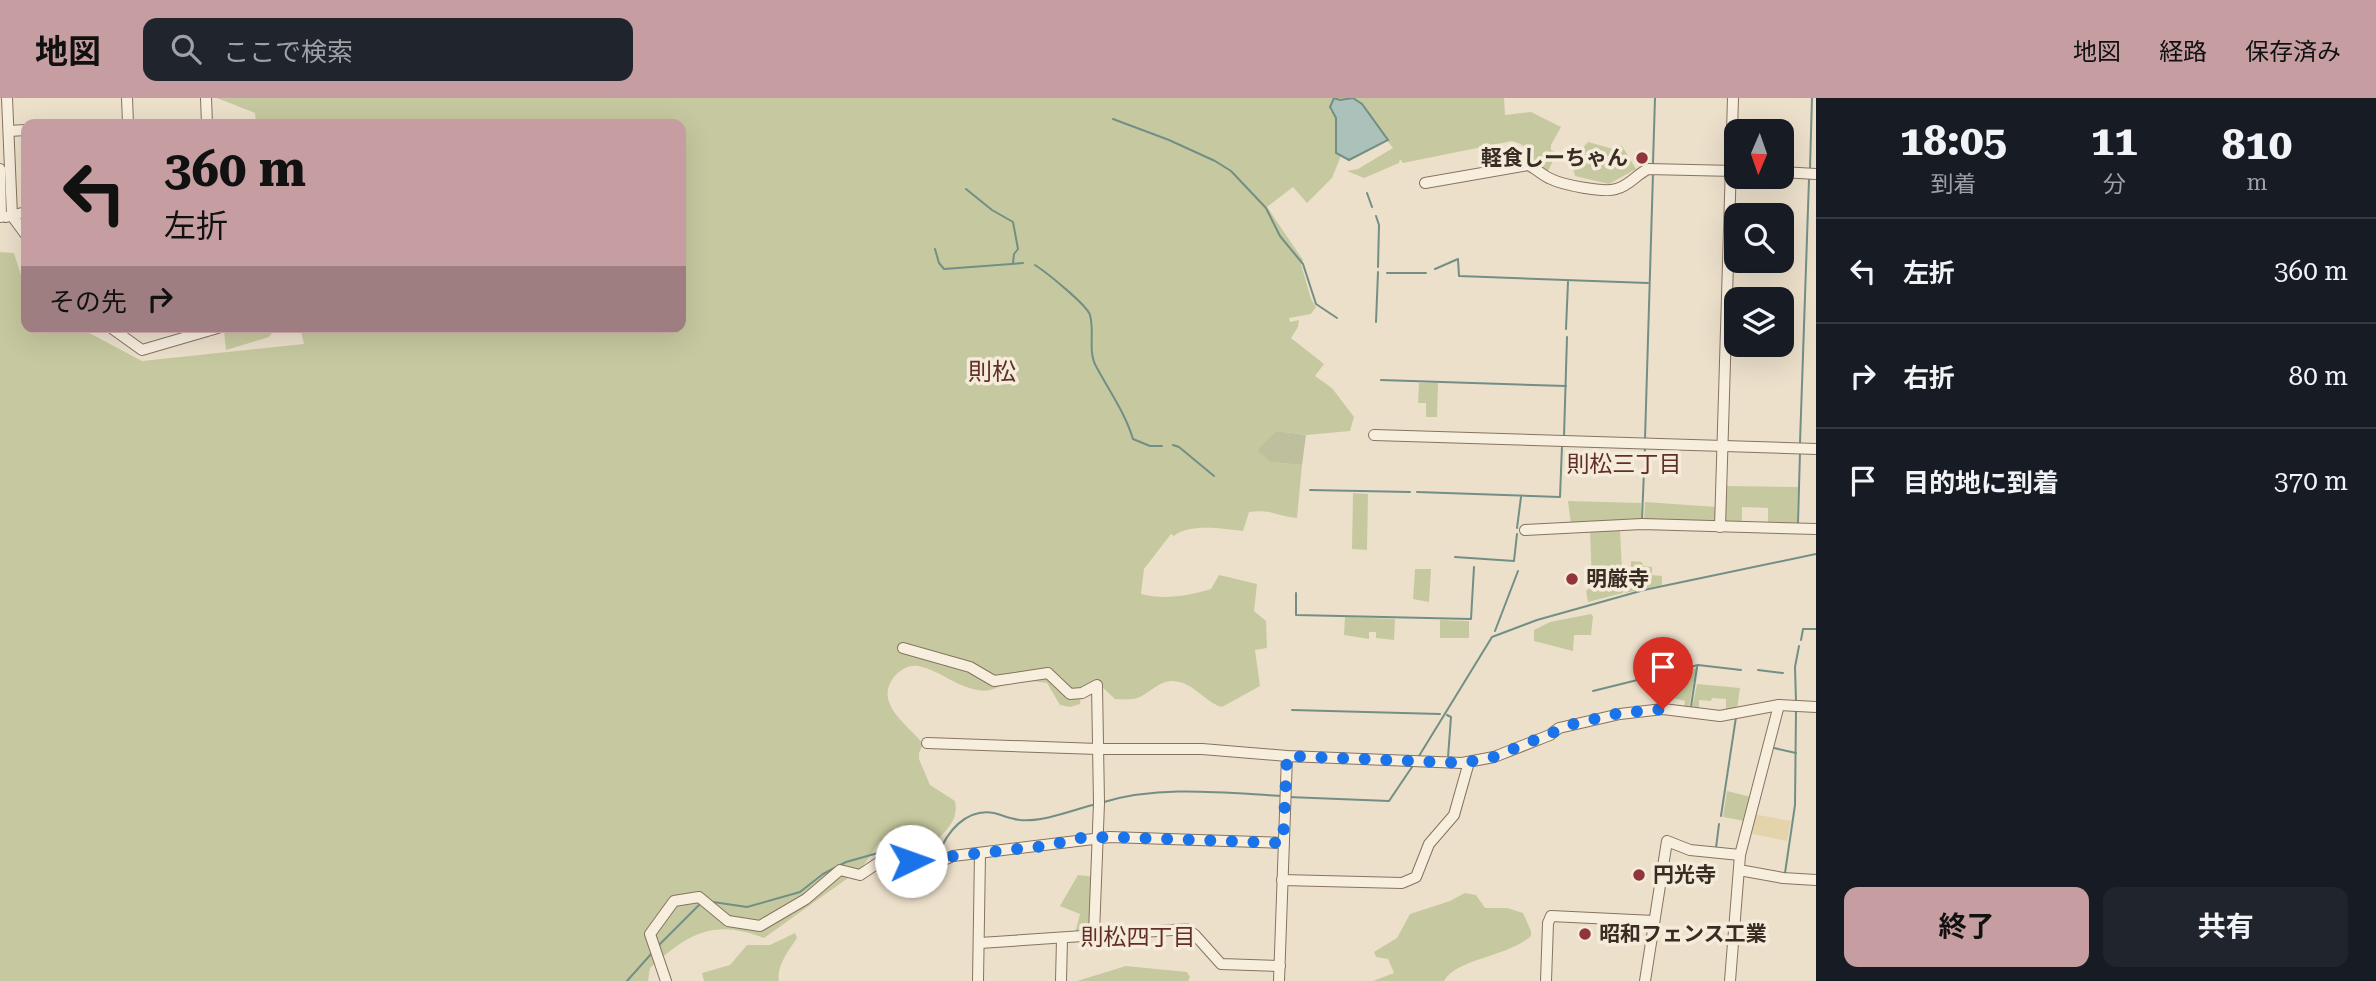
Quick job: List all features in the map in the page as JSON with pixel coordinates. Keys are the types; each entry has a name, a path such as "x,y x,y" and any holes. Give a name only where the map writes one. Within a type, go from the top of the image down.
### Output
{"street":[{"path":"4,217 9,131 7,98"},
{"path":"127,98 127,119"},
{"path":"206,98 207,119"},
{"path":"1733,98 1733,119"},
{"path":"9,131 21,130"},
{"path":"1425,183 1528,165 1539,169 1550,179 1607,190 1622,187 1637,174 1653,169 1724,171"},
{"path":"0,169 4,217 21,231"},
{"path":"1794,172 1816,173"},
{"path":"1720,527 1732,189"},
{"path":"118,333 142,350 200,333"},
{"path":"1374,435 1816,449"},
{"path":"1525,530 1642,524 1816,529"},
{"path":"903,648 970,667 994,681 1048,673 1070,694 1082,694 1097,685 1098,839 1094,933"},
{"path":"927,743 1202,750 1407,762 1469,762 1494,757 1550,735 1559,728 1620,713 1663,709 1720,716 1779,705 1816,707"},
{"path":"1730,981 1740,855 1779,705"},
{"path":"1279,981 1287,756"},
{"path":"1282,880 1402,883 1416,877 1429,844 1454,815 1469,762"},
{"path":"666,981 650,934 674,901 699,897 728,921 760,926 806,899 840,870 860,875 884,859 937,863 953,856 1046,846 1079,838 1139,837 1283,843"},
{"path":"1645,981 1667,841 1690,850 1740,855"},
{"path":"978,981 980,853"},
{"path":"1740,870 1783,878 1816,880"},
{"path":"1546,981 1548,923 1551,916 1654,921"},
{"path":"980,943 1062,939 1094,933 1187,929 1221,964 1280,966"},
{"path":"1061,981 1062,939"}],"green space":[{"path":"217,98 1334,98 1330,110 1336,118 1336,153 1341,156 1332,178 1307,203 1293,187 1267,207 1303,260 1301,264 1316,307 1311,314 1289,318 1290,322 1299,320 1291,338 1324,364 1315,376 1332,388 1354,417 1350,431 1307,435 1277,431 1272,462 1302,465 1297,518 1269,512 1249,512 1243,531 1198,528 1174,536 1171,534 1144,569 1141,594 1150,596 1176,596 1211,589 1219,575 1257,584 1254,611 1266,621 1267,648 1255,650 1260,686 1222,707 1180,682 1168,681 1138,698 1128,699 1115,699 1100,685 1082,686 1080,704 1070,707 1060,705 1047,683 1019,681 983,691 963,686 926,668 904,668 894,677 889,687 890,705 923,744 919,759 930,785 955,801 955,815 946,830 932,845 898,833 879,842 862,868 764,938 730,929 689,938 650,968 648,981 0,981 0,252 14,253 21,275 21,333 89,333 142,361 304,344 301,333 686,333 686,119 256,119 255,113"},
{"path":"1353,98 1504,98 1505,115 1531,112 1561,127 1551,145 1551,150 1557,153 1548,171 1532,163 1526,149 1512,141 1403,163 1400,159 1399,163 1364,178 1347,171 1358,169 1393,148"},
{"path":"1588,142 1613,149 1614,145 1622,146 1636,169 1609,184 1575,176 1569,152 1578,153"},
{"path":"224,333 272,333 269,337 226,350"},
{"path":"1419,383 1438,383 1437,417 1426,417 1426,403 1418,403"},
{"path":"1277,431 1306,435 1302,465 1271,462 1258,451"},
{"path":"1726,486 1798,487 1797,525 1768,525 1768,508 1742,507 1742,524 1730,525 1725,519"},
{"path":"1353,493 1368,494 1367,550 1352,549"},
{"path":"1568,501 1641,503 1641,520 1571,525"},
{"path":"1645,502 1717,507 1717,519 1713,523 1644,520"},
{"path":"1620,529 1623,593 1588,602 1586,591 1592,586 1590,530"},
{"path":"1631,561 1652,567 1652,575 1662,576 1662,585 1625,593 1623,576 1630,576 1630,585 1647,584 1647,575 1631,572"},
{"path":"1415,569 1431,569 1429,602 1413,599"},
{"path":"1591,614 1591,635 1574,635 1573,651 1534,641 1534,630 1550,622"},
{"path":"1345,617 1395,619 1394,640 1376,638 1376,632 1369,632 1369,639 1344,635"},
{"path":"1440,620 1469,621 1469,638 1440,638"},
{"path":"1696,669 1689,708 1684,707 1685,701 1673,698 1674,692 1653,690 1654,677"},
{"path":"1697,684 1740,688 1737,709 1726,710 1726,699 1712,698 1711,701 1699,700 1699,710 1692,709"},
{"path":"1727,791 1751,797 1744,821 1723,817"},
{"path":"1078,875 1095,877 1091,932 1075,933 1080,914 1060,906"},
{"path":"1465,893 1476,895 1485,908 1507,908 1523,913 1531,936 1510,949 1460,967 1444,981 1373,981 1394,973 1388,959 1376,957 1374,952 1397,938 1410,914 1450,901"},
{"path":"795,933 797,938 781,964 779,981 704,981 702,973 730,965 747,945 770,945"},
{"path":"1126,966 1187,972 1190,977 1188,981 1077,981"}],"sand":[{"path":"1753,814 1791,821 1787,841 1748,833"}],"water":[{"path":"1334,98 1353,98 1362,104 1388,140 1349,160 1336,153 1336,118 1330,107"}],"waterway":[{"path":"1653,163 1655,98"},
{"path":"1810,168 1812,98"},
{"path":"1113,119 1169,140 1231,171 1266,208 1280,236 1303,264 1316,304 1337,318"},
{"path":"1645,439 1653,173"},
{"path":"1800,443 1809,179"},
{"path":"966,189 992,210 1013,222 1018,249 1013,263"},
{"path":"1367,193 1372,207"},
{"path":"1376,216 1379,225 1378,267"},
{"path":"935,249 944,269 1023,263"},
{"path":"1435,269 1458,259 1459,276 1648,283"},
{"path":"1035,265 1074,297 1090,315 1094,362 1122,411 1133,439 1150,446 1162,446"},
{"path":"1376,322 1378,272"},
{"path":"1387,273 1426,273"},
{"path":"1566,329 1568,282"},
{"path":"1564,436 1567,337"},
{"path":"1381,380 1566,386"},
{"path":"1173,445 1214,476"},
{"path":"1417,492 1560,497 1562,446"},
{"path":"1642,519 1645,447"},
{"path":"1798,523 1800,452"},
{"path":"1310,490 1410,492"},
{"path":"1517,528 1521,497"},
{"path":"1455,557 1514,561 1517,534"},
{"path":"1419,756 1492,637 1537,620 1644,590 1816,554"},
{"path":"1296,593 1296,615 1471,619 1474,567"},
{"path":"1495,631 1518,571"},
{"path":"1801,640 1803,629 1816,629"},
{"path":"1796,702 1795,667 1799,646"},
{"path":"1593,691 1698,665 1741,670"},
{"path":"1691,707 1697,667"},
{"path":"1758,670 1783,673"},
{"path":"1292,710 1440,714"},
{"path":"1785,873 1795,805 1796,711"},
{"path":"1447,715 1451,717 1448,757"},
{"path":"1721,816 1736,717"},
{"path":"1774,748 1796,753"},
{"path":"1288,797 1389,801 1414,764"},
{"path":"1104,802 1148,793 1170,792 1283,796"},
{"path":"713,902 747,907 800,892 823,874 846,862 885,851 938,856 952,831 966,818 975,814 994,813 1029,820 1096,804"},
{"path":"1716,848 1719,824"},
{"path":"658,946 701,903"},
{"path":"627,981 652,953"}],"place":[{"name":"軽食しーちゃん","path":"1642,158"},
{"name":"明厳寺","path":"1572,579"},
{"name":"円光寺","path":"1639,875"},
{"name":"昭和フェンス工業","path":"1585,934"}],"district":[{"name":"則松","path":"992,372"},
{"name":"則松三丁目","path":"1624,464"},
{"name":"則松四丁目","path":"1138,937"}],"route":[{"path":"911,861 937,863 953,856 1046,846 1079,838 1283,843 1287,756 1462,763 1494,757 1573,724 1620,713 1663,709"}]}
